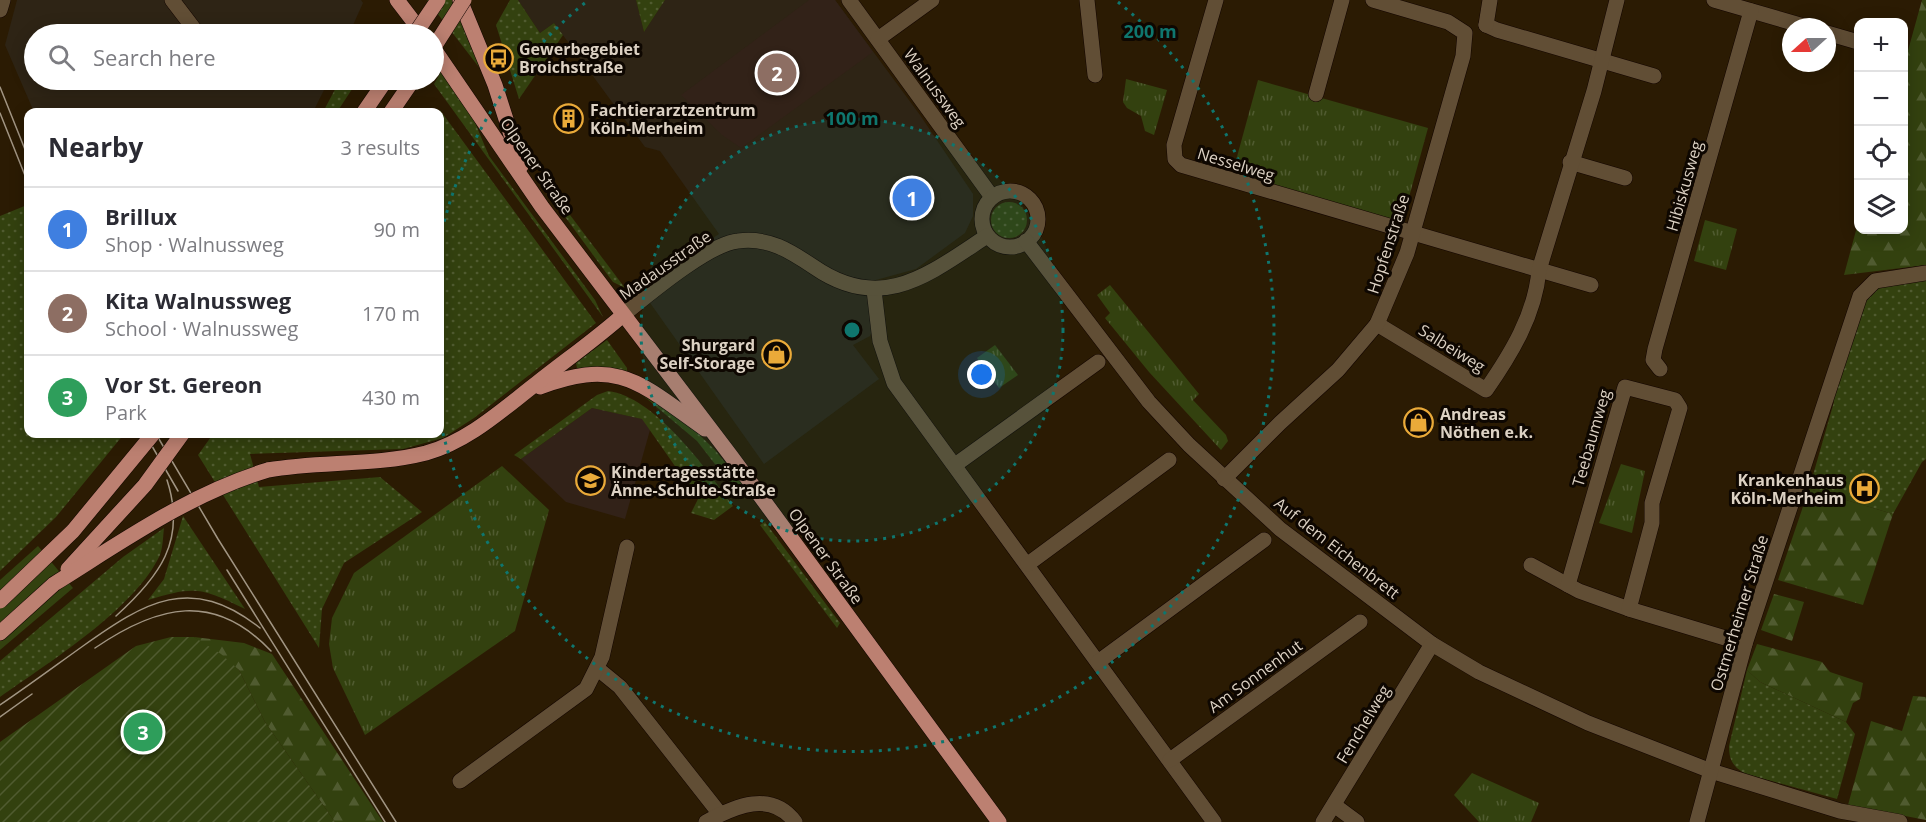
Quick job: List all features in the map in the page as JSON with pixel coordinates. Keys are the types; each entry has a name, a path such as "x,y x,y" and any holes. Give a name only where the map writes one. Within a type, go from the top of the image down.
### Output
{"main road":[{"path":"397,0 415,24"},
{"path":"422,24 438,0"},
{"path":"444,31 462,0"},
{"path":"462,0 495,86 526,184"},
{"name":"Olpener Straße","path":"444,63 526,184 716,436 999,822"},
{"path":"367,108 379,90"},
{"path":"395,108 406,90"},
{"path":"54,584 192,499 223,485 268,470 315,464 390,460 428,452 468,434 623,315"},
{"path":"525,392 577,374 617,376 642,385 716,436"},
{"path":"0,601 73,531 150,438"},
{"path":"0,633 54,584 145,485 179,438"}],"street":[{"path":"0,10 3,0"},
{"path":"172,0 190,24"},
{"name":"Walnussweg","path":"849,0 992,197"},
{"path":"878,39 932,0"},
{"path":"1087,0 1095,75"},
{"name":"Nesselweg","path":"1216,0 1174,145 1175,159 1187,168 1413,232"},
{"path":"1316,94 1342,0"},
{"path":"1373,0 1448,22 1465,33 1486,25 1654,76"},
{"path":"1486,25 1490,0"},
{"name":"Salbeiweg","path":"1377,324 1486,390 1503,369 1522,330 1538,287 1539,270 1570,162 1594,91 1599,60 1617,0"},
{"path":"1714,0 1782,20"},
{"name":"Hibiskusweg","path":"1660,369 1653,360 1655,349 1751,11"},
{"name":"Hopfenstraße","path":"1224,479 1338,370 1377,324 1388,302 1413,232 1463,56 1465,33"},
{"path":"1836,36 1854,41"},
{"path":"1570,162 1625,178"},
{"path":"1009,191 1026,196 1032,202 1037,223 1026,241 1017,246 1006,246 987,236 982,220 986,203 992,197 1009,191"},
{"path":"1413,232 1591,285"},
{"name":"Madausstraße","path":"623,315 710,252 737,241 775,244 795,253 835,280 857,288 874,290 918,280 987,236"},
{"name":"Auf dem Eichenbrett","path":"1026,241 1149,402 1224,479 1280,529 1331,570 1432,644 1479,672 1588,723 1711,771"},
{"name":"Ostmerheimer Straße","path":"1697,822 1745,644 1860,296 1875,281 1926,273"},
{"path":"874,290 880,341 894,383 1214,822"},
{"path":"955,465 1098,362"},
{"name":"Teebaumweg","path":"1568,585 1624,387 1675,400 1680,408 1652,503 1652,523 1629,609"},
{"path":"1028,564 1169,460"},
{"path":"1098,662 1264,540"},
{"path":"460,781 586,689 598,669 627,547"},
{"path":"1531,565 1568,585 1629,609 1745,644"},
{"name":"Am Sonnenhut","path":"1170,760 1360,622"},
{"name":"Fenchelweg","path":"1323,822 1432,644"},
{"path":"598,669 620,687 720,814"},
{"path":"1711,771 1840,811 1900,822"},
{"path":"706,822 720,814 764,802 780,807 795,822"},
{"path":"1334,805 1357,822"}],"shaded area":[{"path":"17,0 361,0 363,3 354,24 24,24 24,89 5,45"},
{"path":"518,0 636,0 644,32 665,0 835,0 920,115 973,194 973,216 965,233 916,269 865,283 876,317 870,336 853,345 879,379 764,464 636,283 666,269 719,234 660,151 645,147 554,23 540,33"},
{"path":"809,0 835,0 873,52 741,148 722,135 681,95"},
{"path":"24,90 324,90 315,108 32,108"},
{"name":"Kindertagesstätte Änne-Schulte-Straße","path":"592,408 643,419 650,430 625,519 566,502 521,459"}],"green space":[{"path":"427,0 455,0 468,40 485,75"},
{"path":"510,0 518,0 540,33 554,23 563,35 519,99 496,25"},
{"path":"636,0 665,0 644,32"},
{"path":"1922,0 1926,0 1926,265 1844,275 1855,234 1908,234 1908,51"},
{"path":"444,76 471,113 489,156 595,300 603,317 438,90 444,90"},
{"path":"1126,79 1167,90 1154,135 1145,131 1141,116 1127,108 1123,102"},
{"path":"1258,80 1428,128 1403,219 1398,221 1232,175"},
{"path":"335,90 351,90 340,108 325,108"},
{"path":"444,115 596,323 474,418 444,437"},
{"path":"1009,202 1022,207 1027,220 1022,233 1009,238 996,233 991,220 996,207"},
{"path":"24,206 24,438 121,438 56,517 0,571 0,216"},
{"path":"564,207 625,288 613,282 563,214"},
{"path":"1705,220 1737,229 1726,270 1694,261"},
{"path":"1926,281 1926,459 1922,462 1893,514 1809,489 1834,402 1831,400 1867,297 1886,285"},
{"path":"1110,285 1199,394 1193,400 1226,435 1228,441 1221,450 1149,372 1105,318 1110,313 1097,295"},
{"path":"607,340 627,368 627,373 577,368 576,363"},
{"path":"995,345 1018,375 999,388 977,358"},
{"path":"608,391 626,396 644,406 661,420 694,454 733,506 714,520 691,513 698,499 642,419 592,408 521,459 514,455 597,395"},
{"path":"640,393 680,416 715,450 750,494 742,499 697,441"},
{"path":"210,438 443,438 403,449 250,454 259,487 380,477 422,512 344,563 322,609 319,648 198,455"},
{"path":"1621,464 1645,471 1632,533 1599,523"},
{"path":"502,466 549,510 515,631 365,735 333,668 329,644 332,618 354,573"},
{"path":"1809,489 1893,514 1863,605 1778,580"},
{"path":"183,516 245,609 218,596 197,591 176,592 148,600 164,579"},
{"path":"765,522 840,623 837,628 760,525"},
{"path":"164,528 160,555 148,575 131,595 89,634 0,697 0,661 123,557"},
{"path":"38,546 73,588 0,650 0,580"},
{"path":"1774,594 1804,602 1792,641 1761,630"},
{"path":"171,637 194,637 221,654 239,670 265,722 335,822 0,822 0,742 136,646"},
{"path":"194,637 244,643 272,654 383,822 335,822 265,722 239,670"},
{"path":"1757,644 1822,662 1830,672 1863,683 1860,699 1853,703 1846,722 1760,682 1747,670"},
{"path":"1747,670 1760,682 1846,722 1855,734 1837,799 1746,774 1733,763 1729,746"},
{"path":"1913,696 1926,697 1926,820 1848,805 1871,721 1902,731"},
{"path":"1472,773 1539,803 1531,822 1479,822 1454,795"}],"tram line":[{"path":"0,87 24,147"},
{"path":"0,113 24,173"},
{"path":"147,438 178,491"},
{"path":"158,438 218,539 396,822"},
{"path":"116,616 145,587 165,556 174,522 167,480"},
{"path":"227,570 385,822"},
{"path":"0,705 106,630 148,606 169,600 190,598 212,601 235,611 260,628"},
{"path":"95,648 141,622 163,614 185,611 207,612 228,619 250,632 271,651"},
{"path":"0,717 32,694"}],"place":[{"name":"Gewerbegebiet Broichstraße","path":"498,58"},
{"name":"Kita Walnussweg","path":"777,73"},
{"name":"Fachtierarztzentrum Köln-Merheim","path":"569,119"},
{"name":"Brillux","path":"912,198"},
{"name":"Shurgard Self-Storage","path":"776,354"},
{"name":"Andreas Nöthen e.k.","path":"1419,423"},
{"name":"Kindertagesstätte Änne-Schulte-Straße","path":"590,481"},
{"name":"Krankenhaus Köln-Merheim","path":"1865,489"},
{"name":"Vor St. Gereon","path":"143,732"}]}
